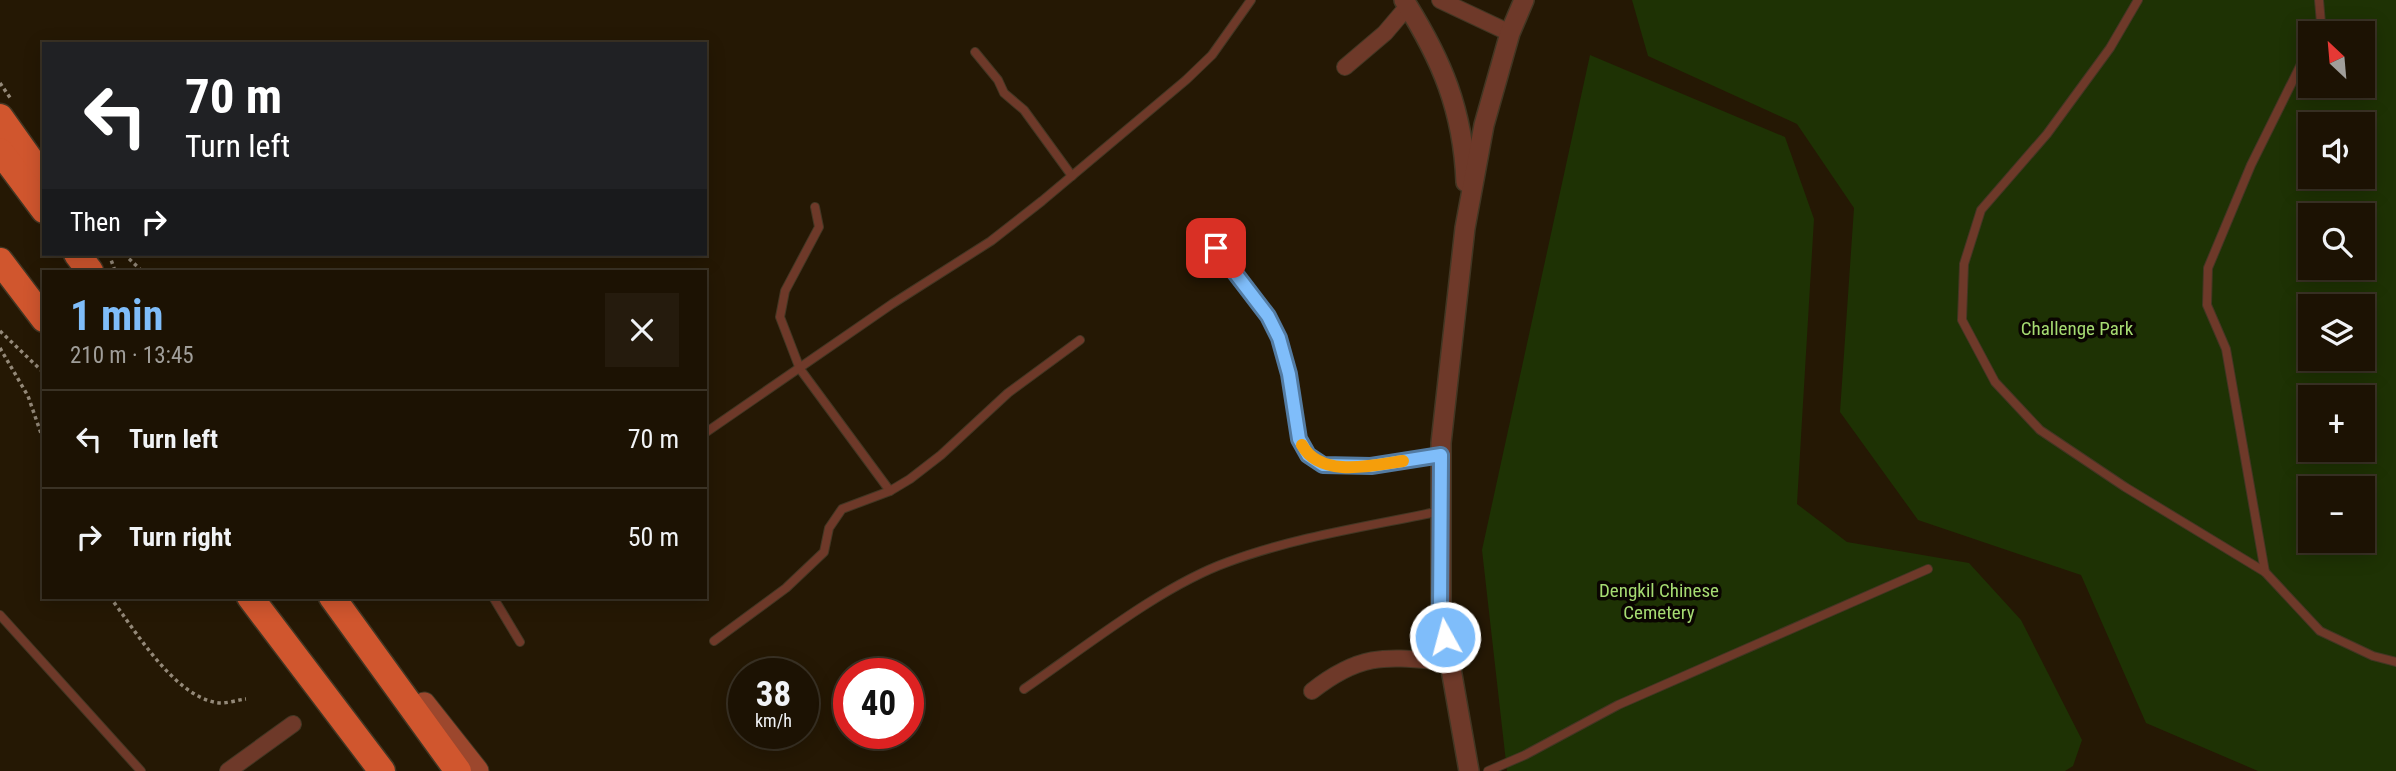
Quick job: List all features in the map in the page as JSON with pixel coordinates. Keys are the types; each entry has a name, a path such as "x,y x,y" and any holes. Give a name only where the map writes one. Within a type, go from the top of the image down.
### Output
{"highway":[{"path":"0,117 42,176"},
{"path":"0,151 42,206"},
{"path":"79,256 89,270"},
{"path":"99,256 109,270"},
{"path":"0,261 42,316"},
{"path":"252,599 382,771"},
{"path":"333,599 458,771"}],"main road":[{"path":"342,599 477,771"}],"street":[{"path":"1440,0 1510,33"},
{"path":"1469,771 1440,612 1441,455 1465,228 1484,125 1510,33 1524,0"},
{"path":"1345,67 1385,33 1406,3 1431,47 1459,117 1465,153 1465,228"},
{"path":"1312,691 1346,667 1380,658 1449,662"},
{"path":"228,771 293,724"}],"lane":[{"path":"707,432 892,304 990,241 1072,176 1212,55 1251,0"},
{"path":"2138,0 2110,48 2047,134 1981,210 1964,264 1962,320 1995,382 2040,430 2125,487 2265,572 2320,631 2373,656 2396,662"},
{"path":"2319,0 2321,21"},
{"path":"975,51 998,80 1004,93 1024,110 1072,176"},
{"path":"2265,572 2226,349 2207,305 2208,268 2251,166 2298,70"},
{"path":"815,207 819,228 785,291 780,317 800,369 890,491"},
{"path":"1216,248 1268,316 1279,338 1289,374 1299,439 1308,455 1323,465 1371,466 1441,455"},
{"path":"714,641 786,588 824,552 829,528 842,509 890,491 931,463 1008,393 1080,340"},
{"path":"1024,689 1154,601 1227,562 1292,544 1441,511"},
{"path":"1488,771 1525,755 1618,705 1928,569"},
{"path":"494,599 520,642"},
{"path":"0,615 141,771"}],"path":[{"path":"126,256 141,270"},
{"path":"0,331 42,371"},
{"path":"0,348 28,396 42,436"},
{"path":"112,599 164,668 196,697 217,704 246,699"}],"green space":[{"name":"Challenge Park","path":"1632,0 2396,0 2396,771 2258,771 2146,723 2081,575 1918,520 1840,412 1854,208 1797,124 1648,56"},
{"name":"Dengkil Chinese Cemetery","path":"1590,55 1785,137 1814,219 1797,504 1847,542 1969,563 2021,620 2082,740 2073,766 2065,771 1507,771 1482,550"}],"slow traffic":[{"path":"1302,445 1308,455 1323,465 1371,466 1403,461"}],"route":[{"path":"1216,248 1268,316 1279,338 1289,374 1299,439 1308,455 1323,465 1371,466 1441,455 1440,612 1445,637"}]}
